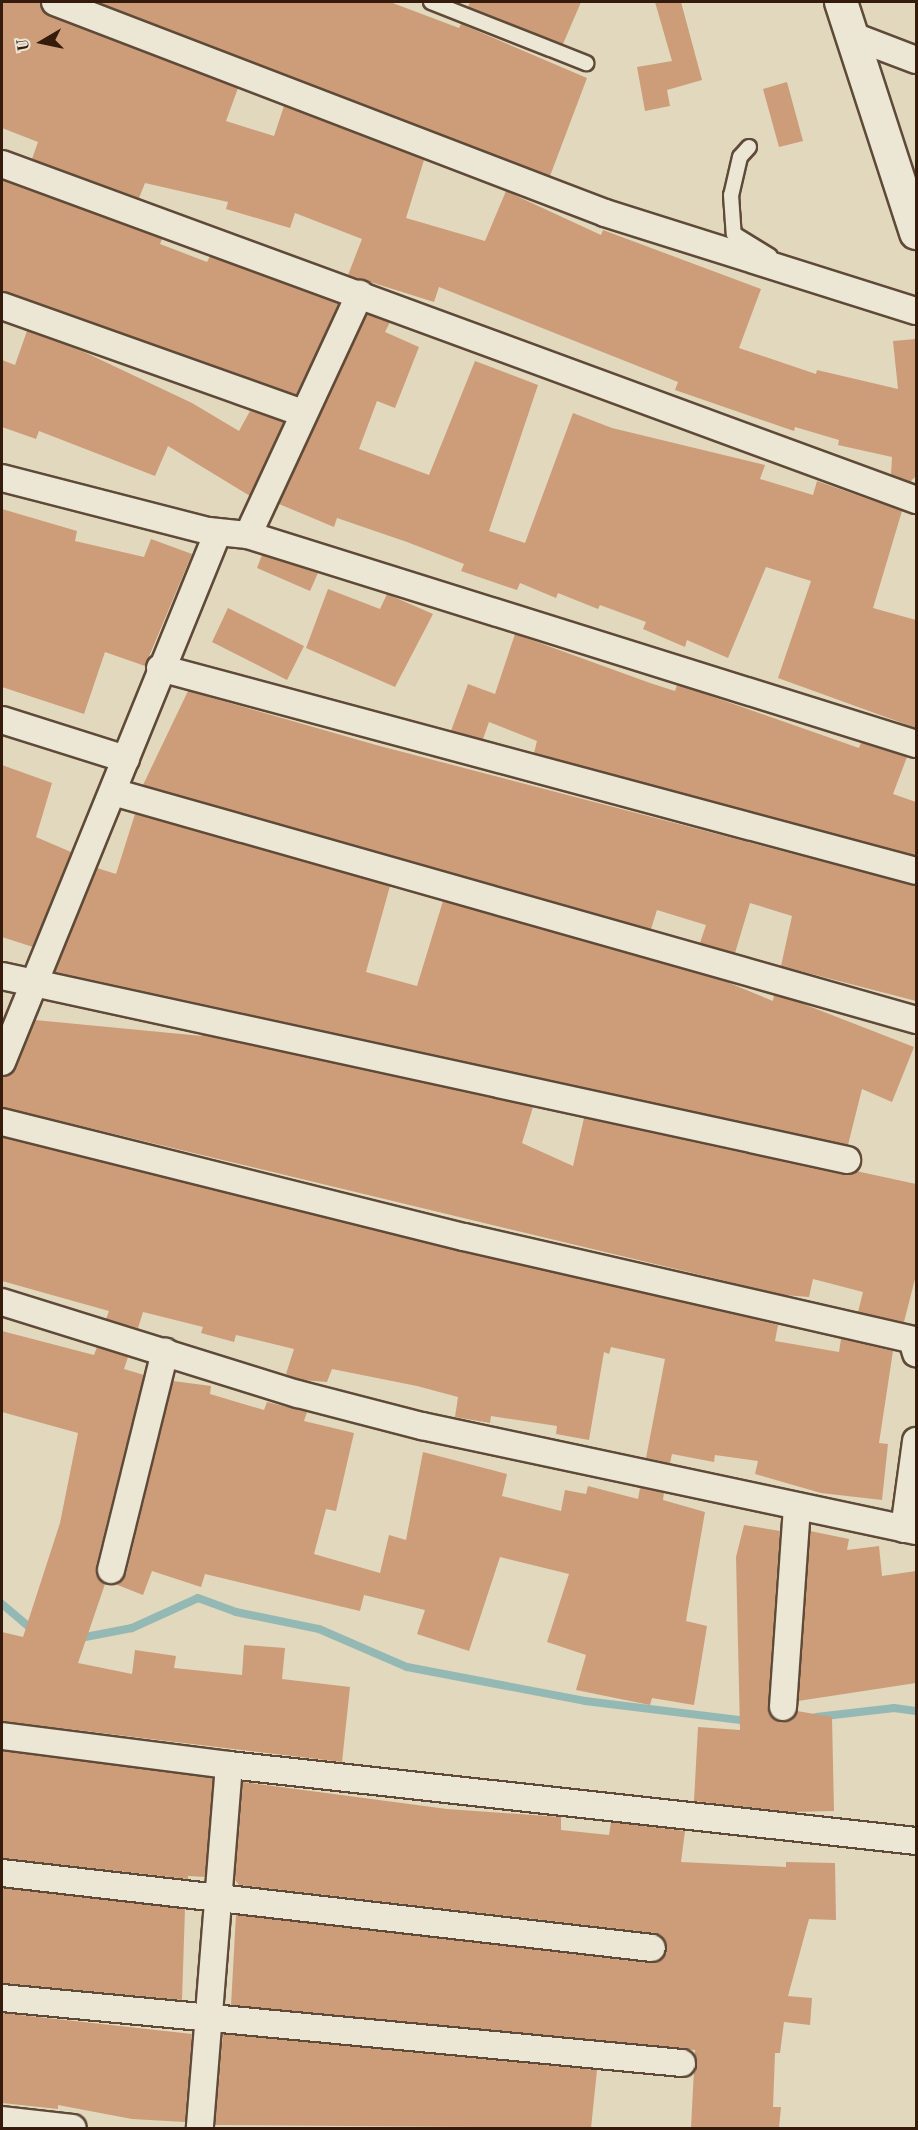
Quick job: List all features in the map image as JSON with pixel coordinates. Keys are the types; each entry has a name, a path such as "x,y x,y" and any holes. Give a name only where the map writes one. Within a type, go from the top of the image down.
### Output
{"street":[{"path":"55,2 605,213 916,311"},
{"path":"841,2 908,179 916,233"},
{"path":"853,36 916,60"},
{"path":"2,164 916,500"},
{"path":"249,535 302,413 360,294"},
{"path":"2,306 302,413"},
{"path":"2,477 218,532 249,535 916,744"},
{"path":"2,1062 113,792 160,668 218,532"},
{"path":"160,668 916,871"},
{"path":"2,720 126,759"},
{"path":"113,792 916,1020"},
{"path":"2,976 33,985 847,1160"},
{"path":"2,1122 464,1237 915,1337"},
{"path":"2,1302 298,1394 422,1426 910,1530 916,1441"},
{"path":"111,1570 165,1352"},
{"path":"783,1707 797,1506"},
{"path":"2,1736 229,1765 916,1841"},
{"path":"200,2128 210,2021 216,1895 229,1765"},
{"path":"2,1873 216,1895 652,1948"},
{"path":"2,1998 210,2021 682,2063"},
{"path":"2,2120 73,2128"}],"lane":[{"path":"439,3 586,63"},
{"path":"748,147 740,157 730,195 734,234 829,284"}],"building":[{"path":"2,2 40,2 50,16 238,88 226,121 274,136 284,106 424,160 406,218 485,241 506,191 601,235 603,230 761,289 739,348 816,374 817,370 898,389 893,341 916,339 916,476 910,482 891,475 892,457 838,445 839,440 795,427 794,431 675,390 678,382 439,287 434,302 348,275 362,239 295,213 290,228 226,209 228,202 145,183 139,198 32,159 38,142 2,128"},
{"path":"96,2 390,2 459,28 461,24 587,78 550,176"},
{"path":"470,2 581,2 563,44 468,7"},
{"path":"655,2 681,2 702,80 667,90 670,106 645,111 637,67 672,61"},
{"path":"787,82 803,141 779,147 763,89"},
{"path":"2,180 162,239 160,244 207,262 210,256 339,304 296,395 2,291"},
{"path":"367,314 390,322 385,332 419,347 395,408 377,401 359,449 429,475 475,361 538,385 489,531 525,543 573,413 612,428 765,465 760,479 813,495 817,481 902,511 873,608 916,620 916,728 778,678 811,581 766,567 728,658 687,640 685,647 643,629 646,622 600,605 598,609 558,593 556,598 520,583 517,590 461,571 464,564 407,542 337,518 334,527 279,504"},
{"path":"27,331 82,351 192,403 239,431 250,411 284,422 250,496 168,446 155,476 39,431 36,439 2,427 2,360 15,365"},
{"path":"2,509 77,531 75,541 144,557 151,539 192,554 145,666 105,652 84,714 2,687"},
{"path":"262,555 318,573 310,591 257,568"},
{"path":"328,589 380,609 387,594 433,614 395,687 306,648"},
{"path":"228,608 304,646 287,680 212,642"},
{"path":"515,634 675,691 677,685 682,686 859,748 861,743 907,757 893,794 916,802 916,856 534,753 537,741 489,722 483,739 451,731 468,684 495,694"},
{"path":"188,691 376,745 916,886 916,1001 781,966 792,916 750,903 735,953 700,943 706,925 657,910 651,929 143,785"},
{"path":"2,765 52,783 36,837 71,852 33,947 2,937"},
{"path":"135,814 390,886 366,972 417,986 443,901 727,982 773,1001 774,995 801,1003 914,1047 892,1102 862,1089 848,1145 55,972 97,868 116,874"},
{"path":"35,1020 202,1036 199,1034 533,1107 522,1143 573,1166 584,1118 844,1175 856,1171 916,1184 916,1275 904,1322 858,1312 863,1292 813,1279 809,1297 784,1295 2,1107 2,1077 16,1068"},
{"path":"2,1137 778,1325 775,1341 839,1352 841,1339 893,1351 879,1443 888,1444 882,1500 821,1493 755,1474 758,1461 715,1455 714,1462 672,1454 670,1463 646,1458 665,1359 611,1347 609,1354 604,1352 589,1440 556,1434 557,1426 491,1416 490,1423 455,1417 458,1397 417,1386 332,1369 327,1382 302,1380 286,1374 294,1349 236,1335 234,1342 201,1333 203,1327 143,1312 138,1328 106,1319 109,1311 2,1281"},
{"path":"2,1331 94,1355 97,1347 128,1357 124,1369 144,1375 96,1566 105,1584 78,1663 132,1674 135,1650 176,1656 174,1668 242,1675 244,1645 285,1648 282,1679 350,1687 342,1762 2,1721 2,1632 23,1637 60,1523 78,1433 2,1412"},
{"path":"173,1381 211,1386 210,1394 264,1410 267,1402 307,1412 304,1421 354,1433 336,1511 326,1509 314,1554 380,1573 389,1535 406,1540 423,1452 507,1474 502,1496 561,1511 565,1490 586,1494 588,1486 638,1499 640,1488 664,1493 663,1500 705,1512 686,1621 707,1626 694,1705 652,1698 650,1705 576,1690 586,1655 547,1642 569,1574 500,1557 469,1651 417,1634 425,1610 364,1595 360,1611 205,1574 201,1587 152,1571 143,1595 115,1584 126,1574"},
{"path":"744,1525 780,1531 768,1707 781,1722 797,1711 832,1717 834,1811 791,1812 694,1801 698,1727 740,1730 736,1557"},
{"path":"810,1531 849,1539 847,1550 879,1546 882,1576 916,1571 916,1683 798,1701"},
{"path":"2,1751 213,1778 205,1877 188,1876 188,1879 2,1858"},
{"path":"243,1782 447,1809 561,1817 561,1830 609,1835 611,1822 685,1831 681,1862 786,1867 786,1862 835,1863 836,1920 809,1919 788,1996 812,1998 810,2025 784,2022 780,2053 775,2053 773,2107 781,2107 779,2128 691,2128 695,2050 231,2005 236,1915 650,1963 664,1957 667,1949 661,1936 654,1933 239,1885 235,1880"},
{"path":"2,1888 185,1909 182,2000 2,1983"},
{"path":"2,2013 192,2034 185,2122 132,2119 58,2105 58,2109 2,2103"},
{"path":"223,2034 597,2070 591,2128 215,2125"}],"waterway":[{"path":"75,1639 132,1628 198,1598 236,1612 319,1629 407,1667 585,1701 749,1721"},
{"path":"2,1604 34,1631"},
{"path":"816,1717 894,1708 916,1711"}]}
